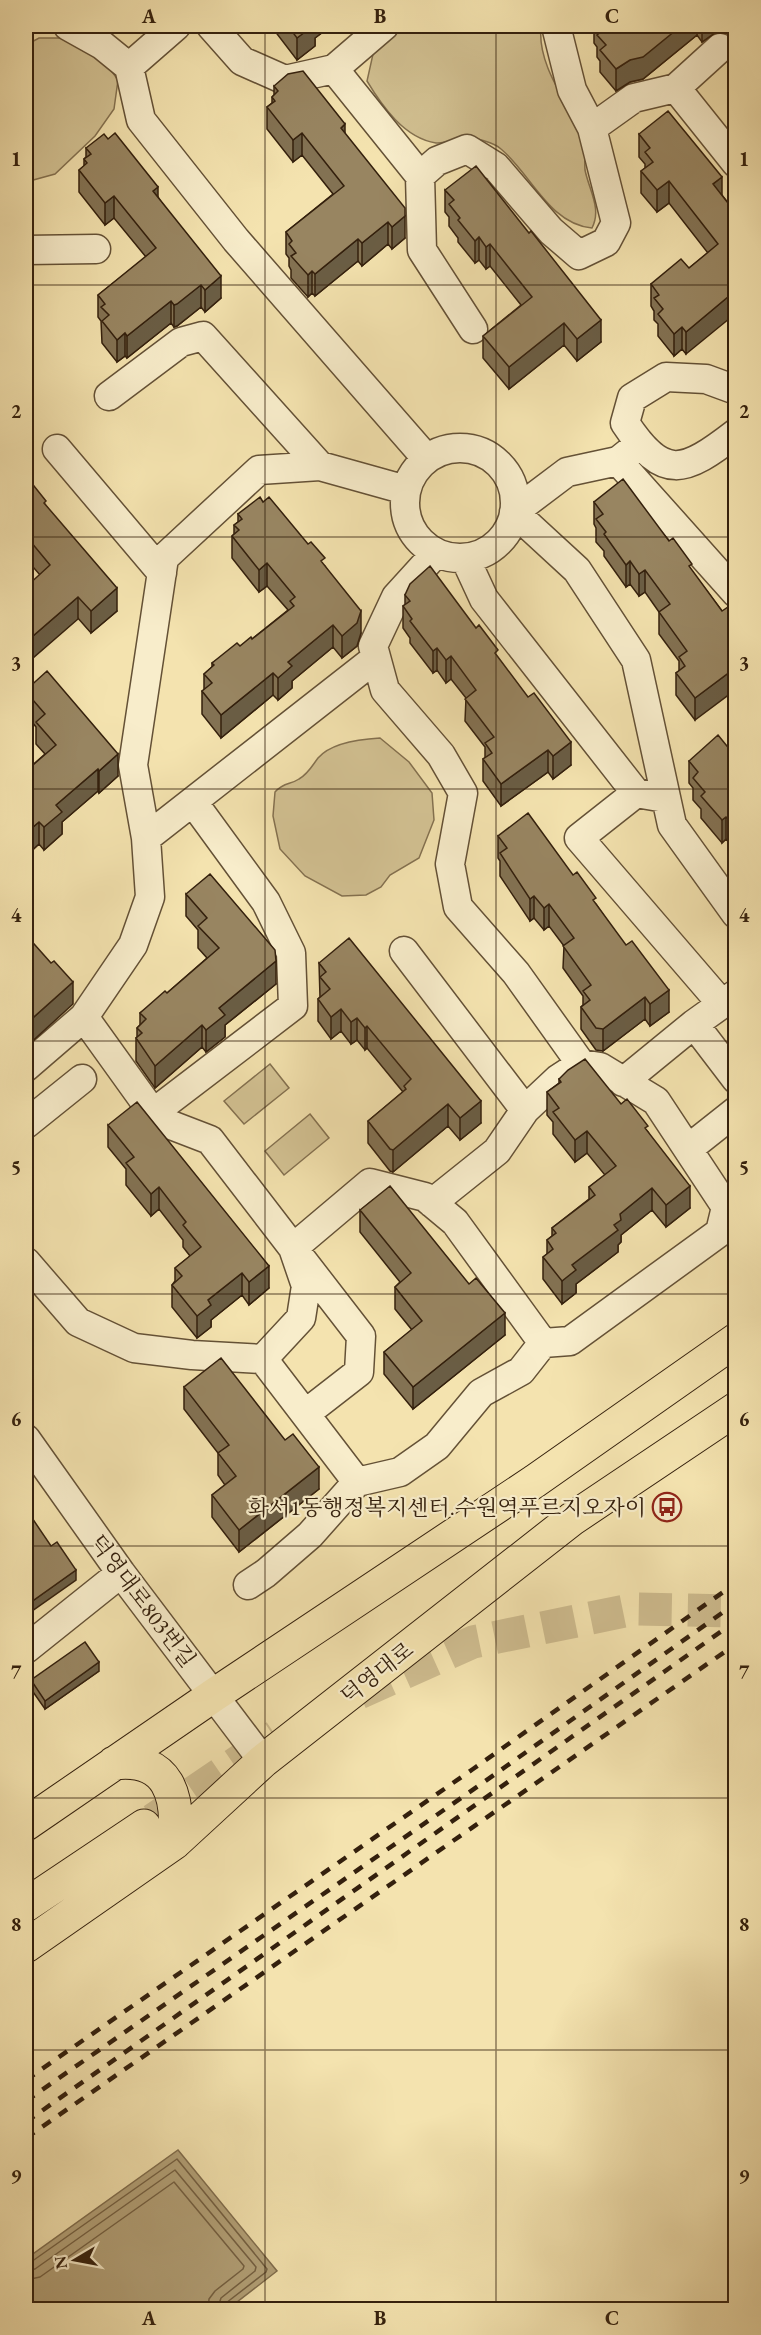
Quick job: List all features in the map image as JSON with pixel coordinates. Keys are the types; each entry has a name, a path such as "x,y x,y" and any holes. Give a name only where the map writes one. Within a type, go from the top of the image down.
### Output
{"main road":[{"path":"26,1824 214,1695 535,1482 735,1341"},
{"name":"덕영대로","path":"26,1946 174,1843 263,1761 573,1519 735,1408"},
{"path":"114,1763 127,1762 145,1766 165,1777 174,1798 176,1824 174,1843"},
{"path":"26,1905 144,1826"}],"street":[{"path":"68,26 102,45 129,67 141,120 236,240 426,459"},
{"path":"129,67 176,26"},
{"path":"211,26 242,61 285,80 334,69 384,26"},
{"path":"420,176 436,161 467,149 496,167 551,231 579,255 606,242 616,222 592,128 572,90 556,26"},
{"path":"592,128 634,98 676,88 720,48"},
{"path":"334,69 420,176 422,250 472,329"},
{"path":"676,88 735,163"},
{"path":"26,250 96,249"},
{"path":"109,396 181,342 202,336 320,466"},
{"path":"735,390 706,379 666,377 632,398 625,423 629,453 735,593"},
{"path":"514,512 567,472 629,453 676,467 710,453 735,433"},
{"path":"454,447 472,449 490,456 504,469 512,485 515,502 513,520 504,536 491,549 475,557 457,559 436,553 424,546 412,532 405,514 406,490 410,478 426,459 454,447"},
{"path":"57,449 162,573"},
{"path":"26,1068 84,1017 133,945 150,897 146,838 133,765 164,558 259,470 320,466 406,490"},
{"path":"514,512 577,570 636,660 672,825 735,914"},
{"path":"436,553 396,597 373,646 385,690 441,755 463,793 450,864 458,907 516,973 581,1064"},
{"path":"465,558 484,599 636,793 666,798"},
{"path":"146,838 376,658"},
{"path":"623,1082 728,999 579,838 636,793"},
{"path":"153,1113 293,1006 291,953 266,902 193,802"},
{"path":"404,951 525,1110"},
{"path":"84,1017 158,1120 210,1140 361,1336 359,1372 305,1414"},
{"path":"694,1024 735,1079"},
{"path":"26,1081 60,1052"},
{"path":"248,1585 266,1573 310,1535 357,1482 400,1472 437,1446 481,1393 521,1371 543,1343 570,1341 720,1232 726,1207 656,1101 600,1067 581,1064 558,1079 525,1110 497,1151 432,1203"},
{"path":"26,1124 82,1079"},
{"path":"688,1149 735,1111"},
{"path":"293,1248 370,1183 425,1197 455,1222 543,1343"},
{"path":"263,1359 301,1318 306,1286 293,1248"},
{"path":"26,1262 78,1322 134,1348 192,1355 263,1359 357,1482"},
{"name":"덕영대로803번길","path":"26,1439 121,1573 263,1761"},
{"path":"26,1649 121,1573"}],"shaded area":[{"path":"400,26 541,26 543,55 548,68 584,137 585,170 596,214 592,228 577,224 552,208 512,159 494,144 472,138 442,143 424,140 404,128 395,119 367,81 373,54"},
{"path":"39,38 69,38 96,49 118,80 114,109 95,136 55,174 26,182 26,45"},
{"path":"380,738 409,762 432,793 434,820 419,858 390,875 381,887 366,895 342,896 305,876 280,849 273,816 275,792 302,777 318,758 331,749 356,741"},
{"path":"270,1064 289,1088 244,1124 224,1101"},
{"path":"310,1114 329,1138 284,1175 265,1151"}],"water":[{"path":"178,2150 277,2271 228,2309 26,2309 26,2259"}],"building":[{"path":"288,26 313,26 297,38"},
{"path":"598,26 681,26 643,57 630,60 616,69 600,50 606,45 597,35 602,31"},
{"path":"303,71 345,124 341,128 405,208 405,216 392,227 388,222 362,243 358,239 315,274 312,271 308,275 291,256 296,253 289,244 292,241 286,232 344,186 302,133 293,140 267,107 275,101 272,97 278,91 274,86 288,74"},
{"path":"668,111 722,177 713,184 735,212 735,291 686,332 682,327 674,334 658,314 663,309 654,298 659,295 651,284 681,259 689,268 718,244 669,181 657,190 641,171 653,162 645,152 650,148 639,134"},
{"path":"115,133 158,187 153,191 221,276 205,290 201,285 177,304 174,305 171,301 127,336 125,333 117,340 102,321 109,315 101,307 105,304 98,295 156,248 114,196 105,203 79,170 87,163 84,159 91,154 86,148 104,134 108,139"},
{"path":"476,166 601,320 577,339 564,323 509,367 483,336 532,297 490,244 486,247 479,237 475,241 458,220 460,218 449,204 454,200 445,190"},
{"path":"26,476 46,501 44,503 117,588 91,611 78,597 26,642 26,587 50,565 26,536"},
{"path":"623,479 669,541 673,538 692,564 689,566 722,611 728,607 735,617 735,668 695,698 676,673 685,666 679,657 687,651 659,612 670,604 645,570 639,574 630,561 626,565 596,519 603,514 594,502"},
{"path":"260,497 263,502 269,497 308,544 311,542 325,558 321,561 361,611 357,623 342,636 333,625 288,662 292,666 278,678 273,673 221,715 202,691 212,683 204,674 214,665 212,663 237,643 240,646 251,637 252,639 294,606 290,601 295,597 267,563 259,570 232,536 239,530 234,525 242,519 238,514"},
{"path":"430,566 476,628 479,625 498,650 495,653 528,697 534,693 571,742 553,756 548,750 501,784 483,759 492,753 485,743 494,737 465,699 476,690 451,656 446,660 437,648 433,651 410,621 412,619 403,606 410,601 405,595 410,584"},
{"path":"47,671 118,754 56,805 62,812 44,827 39,822 26,833 26,771 56,745 36,722 45,714 26,692"},
{"path":"718,735 735,756 735,827 726,817 722,820 701,796 705,792 693,778 698,772 689,761"},
{"path":"528,813 573,875 577,872 596,898 593,900 626,945 632,941 669,990 650,1004 645,997 603,1029 596,1028 581,1007 590,1000 583,991 591,985 563,946 574,938 549,904 544,908 534,896 530,899 500,853 507,848 498,836"},
{"path":"210,874 275,950 276,961 219,1008 225,1015 206,1030 202,1025 155,1066 136,1038 142,1033 137,1028 146,1019 140,1013 219,948 198,926 207,918 186,894"},
{"path":"26,928 30,933 27,936 51,963 54,961 73,982 26,1024"},
{"path":"349,938 481,1101 460,1118 448,1104 393,1150 368,1121 406,1089 404,1086 411,1079 367,1026 365,1028 357,1018 351,1022 341,1009 331,1017 318,999 330,989 320,977 326,972 319,963"},
{"path":"585,1059 621,1104 627,1099 648,1126 645,1128 690,1186 666,1205 652,1188 620,1214 621,1220 614,1225 618,1230 572,1265 576,1270 562,1281 543,1257 553,1249 547,1240 556,1233 552,1228 595,1195 589,1187 616,1166 587,1131 575,1140 553,1112 559,1108 547,1092 561,1082 559,1079 568,1070"},
{"path":"137,1102 269,1266 249,1282 242,1273 208,1300 211,1305 197,1316 172,1285 182,1276 175,1268 201,1247 183,1225 186,1222 159,1187 151,1194 126,1163 134,1157 108,1125"},
{"path":"390,1186 469,1284 476,1278 505,1313 413,1387 384,1352 422,1321 395,1287 411,1273 360,1210"},
{"path":"221,1358 285,1440 293,1434 319,1467 239,1530 212,1495 236,1476 218,1453 229,1445 184,1387"},
{"path":"26,1509 51,1546 57,1542 76,1570 27,1605 26,1609"},
{"path":"85,1642 99,1662 45,1701 31,1680"}],"tunnel":[{"path":"359,1693 473,1642 635,1609 736,1611"},
{"path":"153,1820 276,1736"}],"railway":[{"path":"26,2080 736,1583"},
{"path":"26,2101 484,1782 736,1603"},
{"path":"26,2122 736,1621"},
{"path":"26,2138 736,1644"}],"place":[{"name":"화서1동행정복지센터.수원역푸르지오자이","path":"667,1507"}]}
